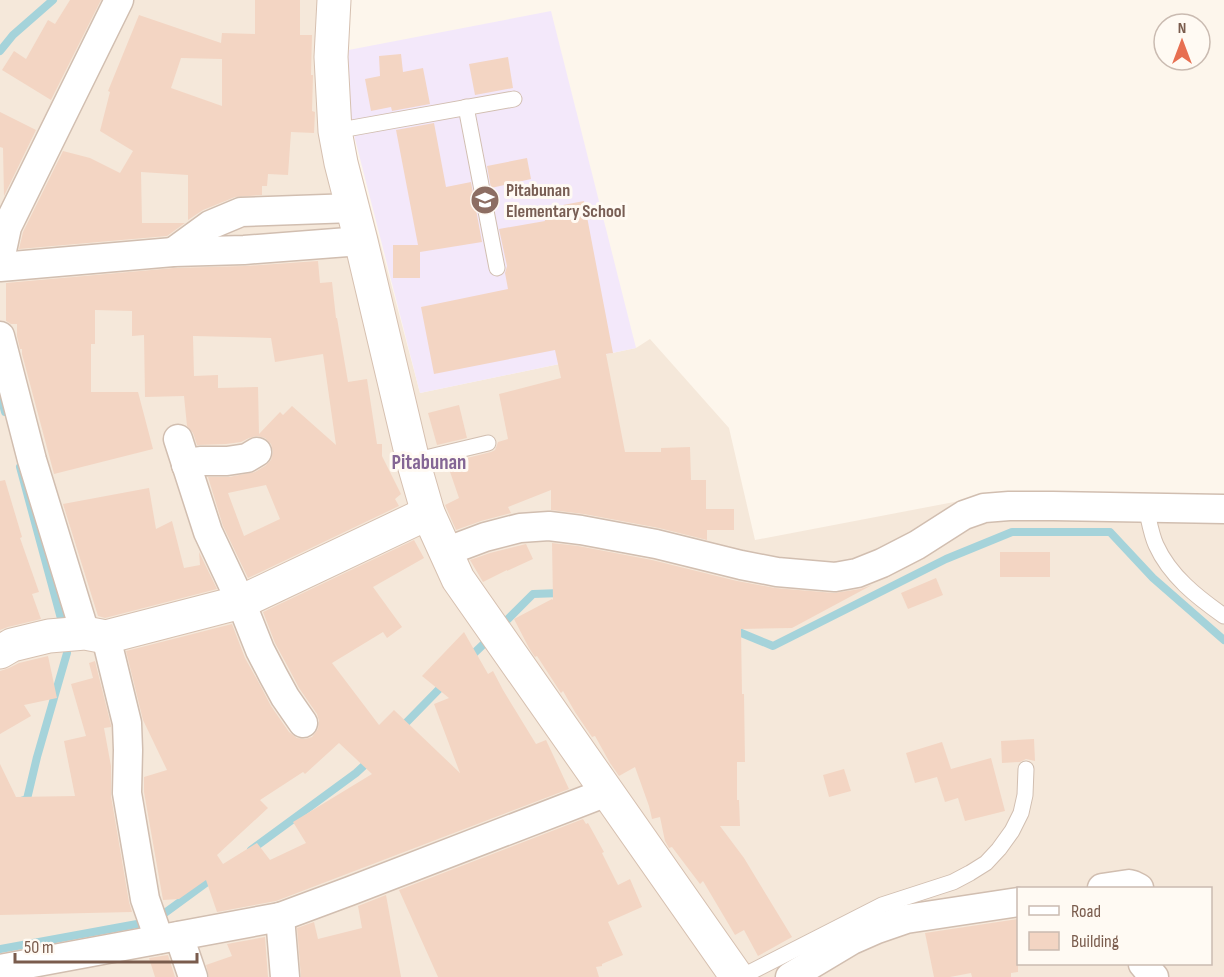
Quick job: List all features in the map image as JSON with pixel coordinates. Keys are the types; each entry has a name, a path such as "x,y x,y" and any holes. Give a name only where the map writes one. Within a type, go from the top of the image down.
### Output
{"street":[{"path":"0,260 3,226 119,0"},
{"path":"334,0 331,57 335,131 413,461 428,513 451,566 607,792 739,977"},
{"path":"173,252 210,225 242,212 353,208"},
{"path":"0,267 173,252 244,250 362,241"},
{"path":"0,336 77,635 127,723 127,793 145,900 164,934 193,977"},
{"path":"257,452 247,458 227,461 200,461 182,452 208,532 273,675 303,723"},
{"path":"451,566 485,537 520,528 549,526 656,544 777,572 835,576 857,573 882,563 917,545 964,515 984,508 1053,506 1224,509"},
{"path":"0,652 12,645 77,635 241,602 428,513"},
{"path":"12,970 164,934 280,917 607,792"},
{"path":"1109,887 1129,884 1137,887"},
{"path":"790,977 852,940 906,919 1017,902"},
{"path":"280,917 285,977"},
{"path":"1145,965 1154,977"}],"lane":[{"path":"335,131 514,99"},
{"path":"466,107 497,267"},
{"path":"413,461 488,443"},
{"path":"1146,508 1155,544 1176,577 1224,616"},
{"path":"739,977 882,905 953,882 986,863 1012,831 1021,813 1025,795 1026,769"}],"shaded area":[{"path":"0,0 342,0 331,57 420,393 636,348 650,339 729,428 755,540 996,494 1224,496 1224,977 0,977"},
{"name":"Pitabunan Elementary School","path":"551,11 636,348 420,393 333,53"}],"building":[{"path":"70,0 101,0 51,100 2,70 14,51 26,59 48,20 55,24"},
{"path":"255,0 300,0 300,35 312,35 311,75 313,75 312,111 315,112 314,133 291,132 288,175 268,174 267,186 262,186 262,195 235,197 203,210 188,220 188,175 141,172 142,223 185,223 167,236 19,249 23,232 63,151 90,158 120,173 133,151 100,131 110,92 108,91 139,15 221,43 222,33 255,34","holes":["181,58 222,59 222,106 171,88"]},
{"path":"401,54 403,72 423,68 430,104 392,111 391,107 371,111 365,79 380,76 379,56"},
{"path":"508,57 513,88 475,95 469,64"},
{"path":"0,112 36,130 4,196 3,148 0,147"},
{"path":"434,123 446,187 471,182 482,242 420,252 420,278 393,278 393,245 418,245 396,130"},
{"path":"527,158 531,179 491,188 487,166"},
{"path":"584,201 613,353 606,354 625,452 661,452 661,448 690,447 691,480 706,480 706,509 734,509 734,530 707,530 707,540 659,528 551,510 551,490 508,507 511,513 456,530 445,505 459,498 447,463 491,452 495,450 498,442 508,439 499,394 561,378 555,350 434,374 421,307 508,289 505,273 507,266 499,229 545,221 542,209"},
{"path":"318,261 320,283 332,282 348,382 367,379 377,444 382,444 382,456 401,494 395,499 399,506 248,578 223,526 208,477 229,477 255,472 271,460 273,452 271,444 265,438 257,436 241,442 197,445 193,433 187,426 184,396 145,397 144,335 132,336 132,311 95,310 95,344 91,344 91,392 138,392 153,449 54,474 22,349 20,349 17,324 6,321 6,283 174,268","holes":["193,336 271,338 275,362 323,354 336,445 292,406 283,415 280,412 259,434 258,387 218,388 218,375 194,376","266,485 280,519 244,536 228,493"]},
{"path":"459,405 467,438 437,445 428,413"},
{"path":"5,480 22,537 20,538 39,592 32,594 41,619 0,630 0,481"},
{"path":"149,488 156,529 172,521 184,568 200,565 199,552 217,589 105,618 98,616 63,504"},
{"path":"414,540 424,558 373,587 402,627 387,638 383,632 332,663 379,725 394,710 460,773 434,704 449,698 422,676 464,632 488,674 493,671 536,744 546,740 569,789 276,901 217,912 206,880 179,899 163,900 144,792 144,777 167,770 143,720 126,651 232,624 245,658 271,706 289,732 297,738 312,737 318,729 317,714 299,688 275,643 263,612","holes":["339,743 372,774 293,822 306,843 270,860 257,843 223,864 217,855 268,808 260,800 303,772 305,774"]},
{"path":"552,543 652,560 775,588 834,593 872,585 792,628 741,629 745,762 737,762 740,826 720,826 744,858 792,937 758,956 744,930 735,935 703,881 700,884 672,847 669,848 665,841 660,817 652,819 635,767 619,776 595,736 592,737 563,691 561,693 537,656 535,657 514,619 553,600"},
{"path":"526,544 533,559 483,582 470,560 490,553"},
{"path":"1000,552 1050,552 1050,577 1000,577"},
{"path":"936,578 943,595 908,609 901,593"},
{"path":"48,656 57,698 24,705 31,716 0,734 0,671 19,663"},
{"path":"95,661 111,725 111,727 104,728 111,766 111,796 132,912 0,915 0,764 16,797 75,796 64,741 86,736 71,684 93,678 89,663"},
{"path":"1034,739 1035,761 1026,759 1020,762 1002,763 1001,741"},
{"path":"942,742 951,769 991,758 1005,811 965,821 958,798 945,802 937,777 915,783 906,753"},
{"path":"844,769 851,791 829,797 823,775"},
{"path":"583,819 586,824 588,823 604,852 602,853 618,885 630,879 642,907 608,922 623,955 596,967 599,977 438,977 399,890"},
{"path":"386,895 401,977 301,977 297,928 314,922 318,939 362,928 358,906"},
{"path":"1017,919 1018,972 1011,973 1011,977 972,977 971,973 934,977 925,933"},
{"path":"265,937 268,977 209,977 206,965 232,956 227,944"},
{"path":"168,955 175,977 155,977 149,958"}],"waterway":[{"path":"0,51 13,35 53,0"},
{"path":"0,393 5,412"},
{"path":"20,467 63,626"},
{"path":"734,630 773,646 946,559 1012,532 1110,532 1153,578 1224,640"},
{"path":"500,627 533,594 561,593"},
{"path":"468,659 490,638"},
{"path":"0,808 27,799 67,653 66,641"},
{"path":"401,728 445,683"},
{"path":"251,850 356,773 370,760"},
{"path":"158,918 214,877"},
{"path":"0,949 148,922"}],"place":[{"name":"Pitabunan Elementary School","path":"485,200"}],"district":[{"name":"Pitabunan","path":"429,462"}]}
